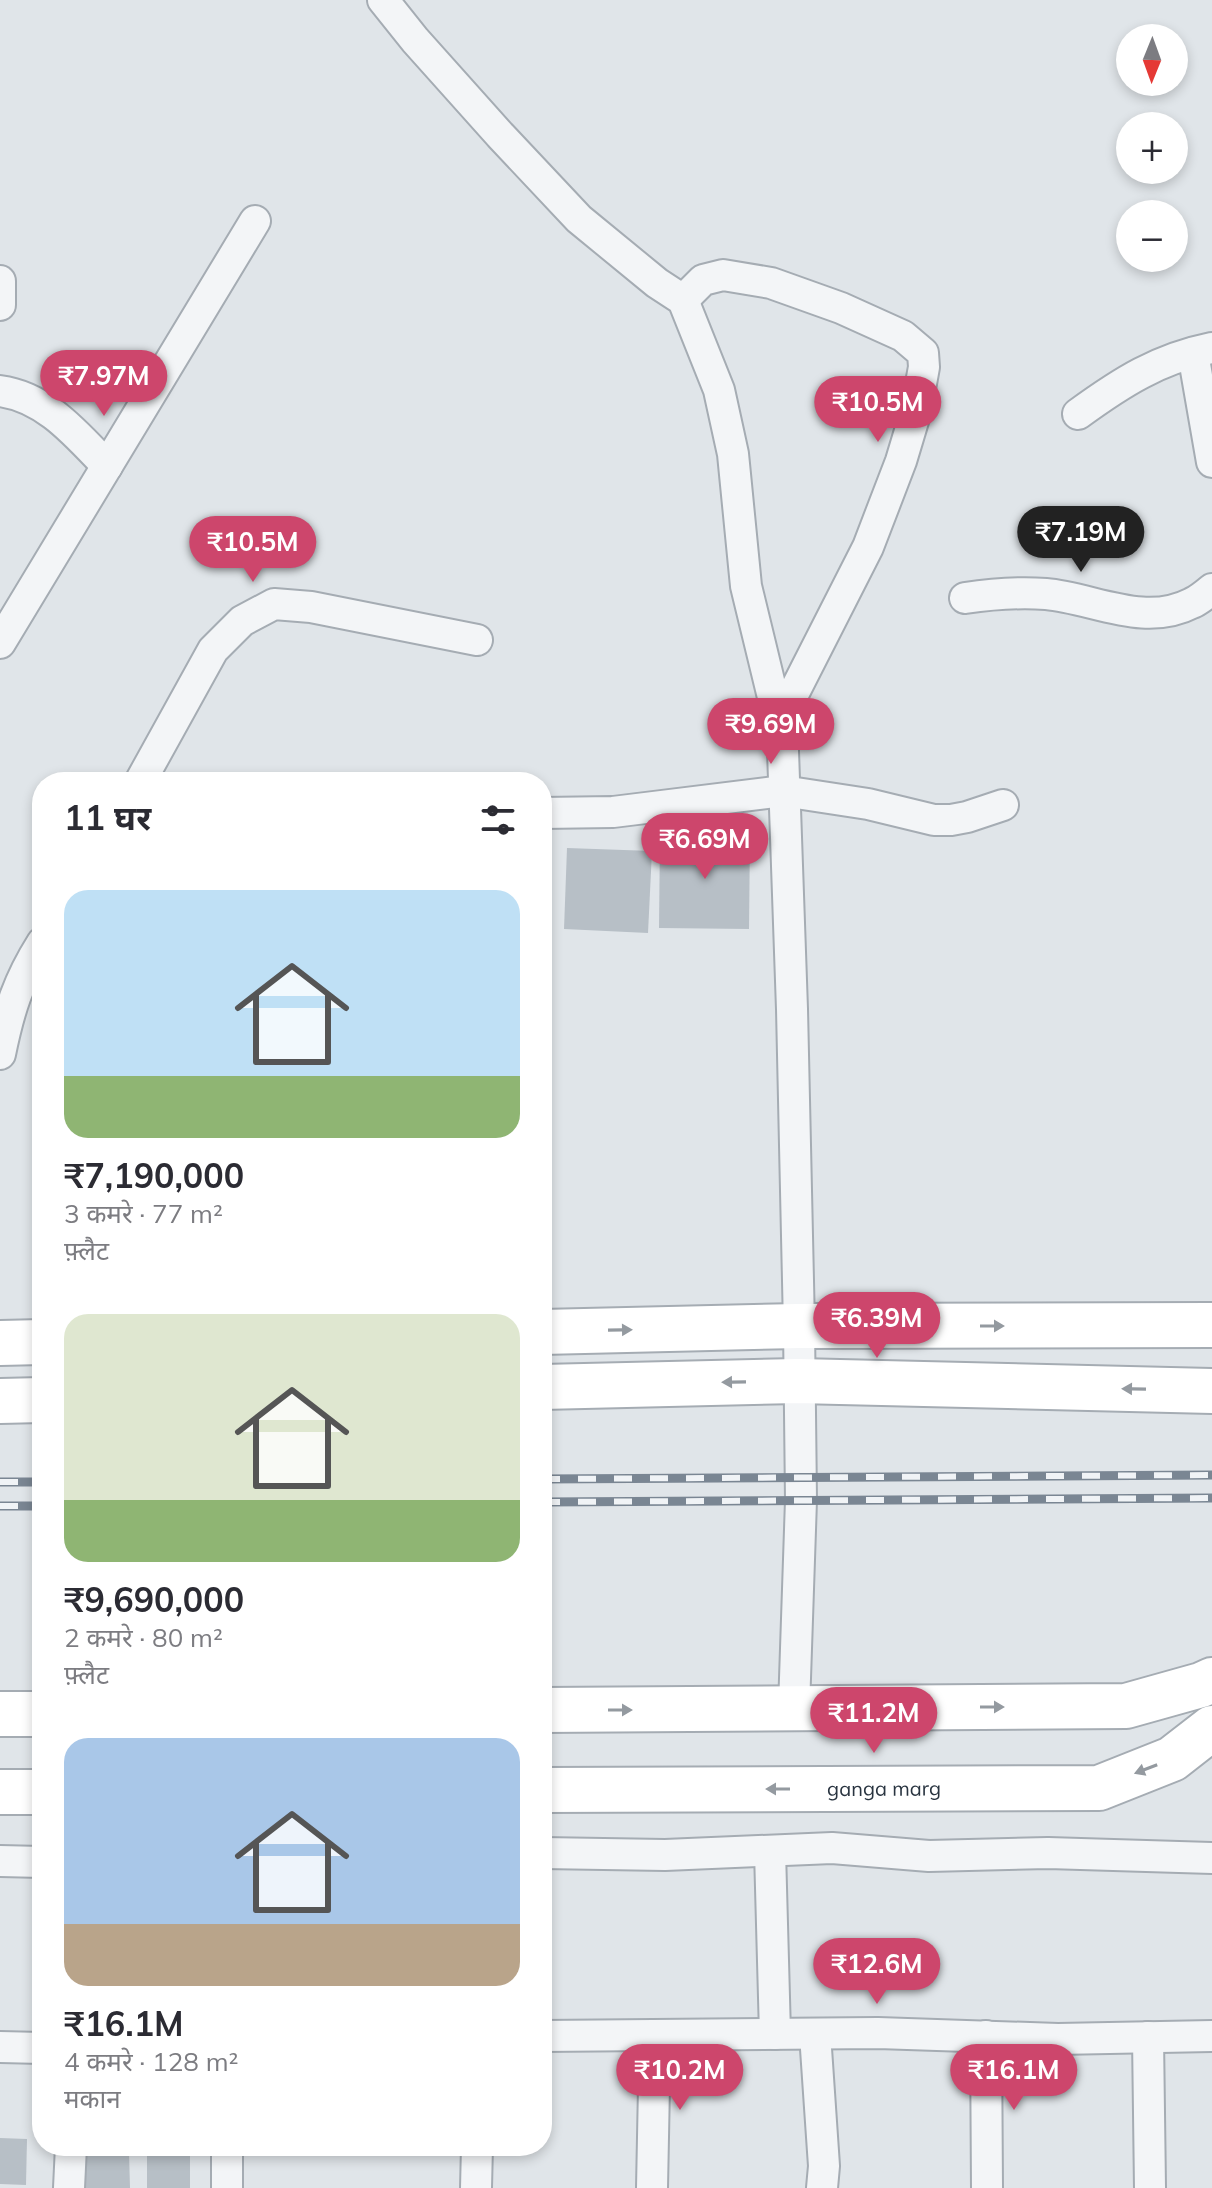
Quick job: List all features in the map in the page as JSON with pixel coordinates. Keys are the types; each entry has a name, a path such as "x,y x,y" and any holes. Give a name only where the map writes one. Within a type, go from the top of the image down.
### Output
{"street":[{"path":"383,0 489,123 579,219 657,283 683,300 719,390 733,454 746,586 779,722 783,751 799,1326 801,1500 794,1708"},
{"path":"0,643 255,221"},
{"path":"683,300 703,280 723,275 771,283 841,308 903,336 923,353 924,367 916,411 901,461 868,547 779,722"},
{"path":"0,281 0,305"},
{"path":"1078,414 1120,384 1160,363 1202,351 1212,462"},
{"path":"0,391 29,400 62,419 107,466"},
{"path":"965,598 1002,593 1048,594 1134,612 1164,611 1191,604 1212,589"},
{"path":"146,772 213,650 242,621 274,604 311,607 477,640"},
{"path":"552,813 613,812 783,791 868,804 934,820 959,819 1003,805"},
{"path":"0,1054 7,1019 23,973 32,959"},
{"path":"552,1332 799,1326 1212,1325"},
{"path":"0,1343 32,1342"},
{"path":"552,1387 798,1381 1212,1391"},
{"path":"0,1401 32,1400"},
{"path":"552,1710 1126,1706 1212,1680"},
{"path":"0,1714 32,1714"},
{"name":"ganga marg","path":"552,1790 1099,1788 1172,1759 1212,1728"},
{"path":"0,1792 32,1792"},
{"path":"552,1853 665,1855 832,1848 929,1856 1048,1853 1212,1858"},
{"path":"770,1851 775,2034"},
{"path":"0,1861 32,1862"},
{"path":"552,2036 878,2033 1058,2039 1212,2036"},
{"path":"815,2034 824,2166 822,2188"},
{"path":"652,2188 655,2035"},
{"path":"986,2036 987,2188"},
{"path":"1148,2037 1150,2188"},
{"path":"0,2047 32,2048"},
{"path":"69,2188 71,2156"},
{"path":"227,2156 227,2188"},
{"path":"476,2188 477,2156"}],"building":[{"path":"660,834 750,834 749,929 659,928"},
{"path":"567,848 652,851 648,933 564,929"},
{"path":"662,2057 719,2059 718,2092 661,2090"},
{"path":"0,2138 27,2139 26,2185 0,2184"},
{"path":"86,2156 129,2156 130,2188 86,2188"},
{"path":"147,2156 190,2156 190,2188 147,2188"}],"railway":[{"path":"552,1479 1212,1475"},
{"path":"0,1482 32,1482"},
{"path":"552,1502 1212,1498"},
{"path":"0,1506 32,1506"}]}
